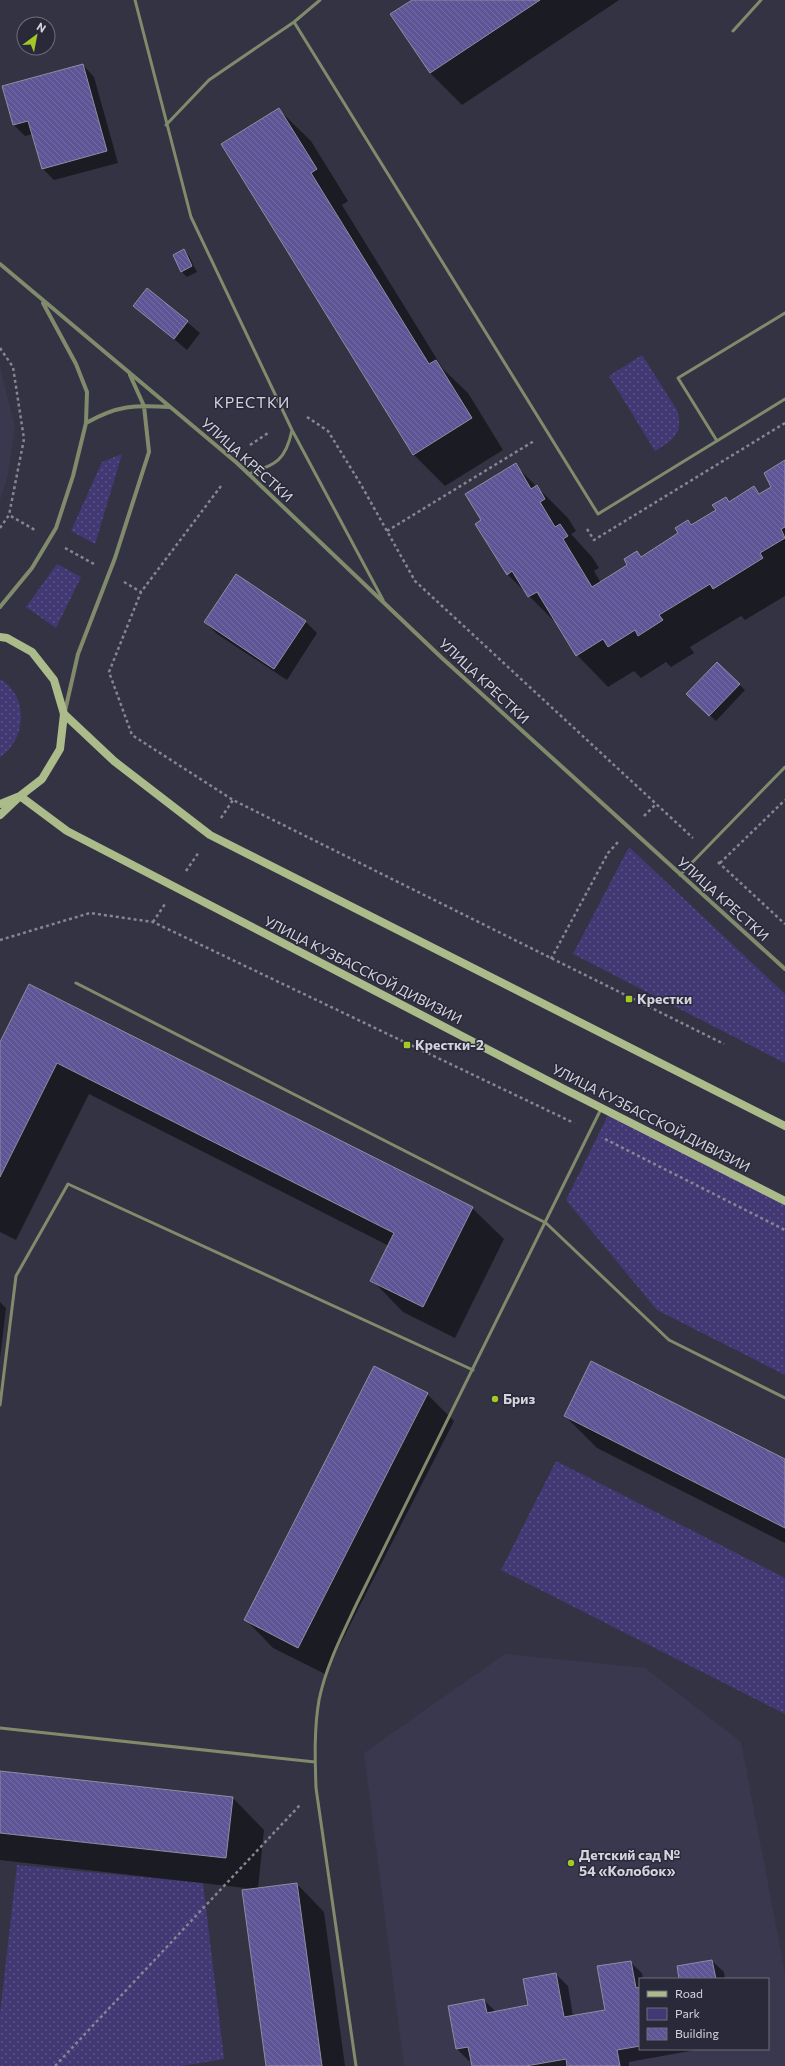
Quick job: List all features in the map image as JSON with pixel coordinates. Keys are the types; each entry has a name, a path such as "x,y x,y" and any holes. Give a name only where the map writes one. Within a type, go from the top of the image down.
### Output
{"street":[{"name":"УЛИЦА КРЕСТКИ","path":"0,264 248,474 385,604 630,830 785,970"},
{"path":"0,607 32,568 56,528 73,476 86,423 87,392 82,378 42,301"},
{"path":"0,816 20,796 42,779 60,749 64,714 78,654 109,574 149,452 144,406 128,372"},
{"path":"86,423 115,409 144,406 170,407"},
{"path":"0,637 7,638 32,652 54,680 64,714 114,761 210,835 785,1126"},
{"path":"0,804 20,796"},
{"name":"УЛИЦА КУЗБАССКОЙ ДИВИЗИИ","path":"20,796 67,831 601,1108 785,1201"}],"lane":[{"path":"135,0 166,125 191,217 292,430 385,604"},
{"path":"166,125 209,80 294,22 320,0"},
{"path":"733,31 761,0"},
{"path":"294,22 598,514 785,399"},
{"path":"717,441 678,378 785,313"},
{"path":"248,474 265,469 280,460 290,442 292,430"},
{"path":"680,875 785,767"},
{"path":"76,983 546,1223 669,1340 785,1398"},
{"path":"356,2066 316,1788 314,1748 319,1700 334,1653 546,1223 601,1108"},
{"path":"0,1405 16,1276 68,1184 473,1370"},
{"path":"0,1728 315,1762"}],"path":[{"path":"0,348 13,367 24,439 9,515 0,528"},
{"path":"301,413 328,431 360,483 415,581 785,924"},
{"path":"387,531 548,432"},
{"path":"250,445 268,433"},
{"path":"220,486 141,592 109,672 132,735 233,800 724,1044"},
{"path":"9,515 141,592"},
{"path":"153,922 233,800"},
{"path":"720,863 785,800"},
{"path":"551,959 608,853 656,804"},
{"path":"0,940 90,913 153,922 591,1131 785,1230"},
{"path":"55,2066 316,1788"}],"shaded area":[{"path":"0,367 15,428 7,479 0,500"},
{"name":"Детский сад № 54 «Колобок»","path":"505,1654 645,1668 741,1742 785,1973 785,2066 404,2066 364,1753"}],"green space":[{"path":"642,355 677,410 679,418 678,430 675,435 667,443 655,451 609,376"},
{"path":"122,454 95,544 71,531 102,462"},
{"path":"57,564 81,577 56,628 26,607"},
{"path":"0,679 9,686 16,696 20,706 21,718 20,729 15,740 9,749 0,757"},
{"path":"629,847 785,994 785,1063 573,954"},
{"path":"611,1109 785,1200 785,1375 657,1310 566,1200"},
{"path":"556,1461 785,1578 785,1714 501,1570"},
{"path":"17,1865 203,1883 224,2059 182,2066 0,2066 0,2014"}],"building":[{"path":"412,0 540,0 430,73 390,14"},
{"path":"83,64 107,151 42,169 28,121 13,125 2,86"},
{"path":"279,108 317,169 311,173 429,364 436,360 472,418 413,455 221,144"},
{"path":"184,249 192,266 181,272 173,255"},
{"path":"147,288 188,321 174,339 133,306"},
{"path":"785,460 785,527 781,529 785,538 760,553 763,558 713,589 710,584 659,615 663,620 638,636 635,630 608,647 603,639 576,656 537,592 528,597 512,571 507,575 475,524 481,520 465,494 516,463 531,489 537,485 545,499 540,502 555,527 560,524 568,536 563,539 592,587 627,565 624,559 637,551 641,557 678,533 675,528 688,520 691,525 716,510 712,505 726,497 729,502 754,486 759,494 771,487 764,473"},
{"path":"236,574 306,621 274,669 204,622"},
{"path":"717,662 740,684 709,716 686,694"},
{"path":"29,984 473,1207 423,1307 370,1281 394,1233 57,1063 0,1177 0,1042"},
{"path":"591,1361 785,1459 785,1528 564,1416"},
{"path":"374,1366 428,1393 298,1648 244,1620"},
{"path":"0,1771 233,1797 226,1858 0,1833"},
{"path":"297,1883 322,2066 266,2066 242,1890"},
{"path":"712,1960 716,1978 679,1978 677,1966"},
{"path":"631,1961 636,1988 639,1987 639,2046 617,2050 620,2066 567,2066 566,2059 526,2066 472,2066 468,2047 456,2049 448,2006 484,1999 487,2013 528,2005 523,1979 556,1973 564,2017 605,2010 597,1966"}],"place":[{"name":"Крестки","path":"629,999"},
{"name":"Крестки-2","path":"407,1045"},
{"name":"Бриз","path":"495,1399"},
{"name":"Детский сад № 54 «Колобок»","path":"571,1863"}],"district":[{"name":"КРЕСТКИ","path":"252,403"}]}
